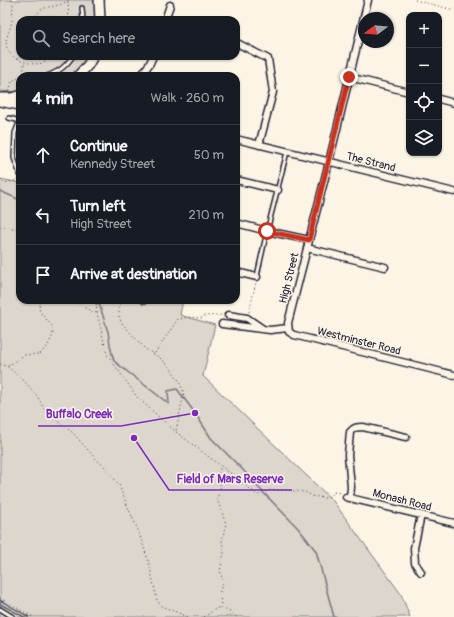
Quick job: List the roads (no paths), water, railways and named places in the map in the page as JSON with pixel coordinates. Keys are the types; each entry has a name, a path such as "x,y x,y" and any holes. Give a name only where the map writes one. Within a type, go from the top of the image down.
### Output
{"main road":[{"path":"99,0 100,16"},
{"path":"81,72 90,60"},
{"path":"0,98 16,100"},
{"path":"0,101 16,101"}],"street":[{"name":"High Street","path":"288,328 368,0"},
{"path":"166,16 170,4"},
{"path":"240,45 268,59 273,92 259,145"},
{"path":"144,72 151,60"},
{"path":"349,77 406,91"},
{"path":"442,100 454,103"},
{"name":"The Strand","path":"240,140 454,192"},
{"path":"240,181 278,190"},
{"path":"240,224 309,240"},
{"path":"307,248 385,267"},
{"path":"240,273 257,277"},
{"path":"228,315 247,318 262,329"},
{"path":"222,324 270,330 288,328"},
{"name":"Westminster Road","path":"288,328 289,332 294,335 454,375"},
{"name":"Monash Road","path":"406,437 358,426 350,432 348,455 351,487 348,497 454,523"},
{"path":"421,572 415,563 414,548 422,515"}],"lane":[{"path":"82,8 83,16"},
{"path":"58,72 70,60"},
{"path":"8,118 16,120"},
{"path":"16,131 14,158 16,164"},
{"path":"257,277 287,152"},
{"path":"0,609 13,617"}],"waterway":[{"path":"0,191 16,198"},
{"path":"99,304 108,332 114,361 169,404 168,391 177,389 211,438 298,528 316,551 334,617"}],"place":[{"name":"Buffalo Creek","path":"195,413"},
{"name":"Field of Mars Reserve","path":"134,438"}]}
